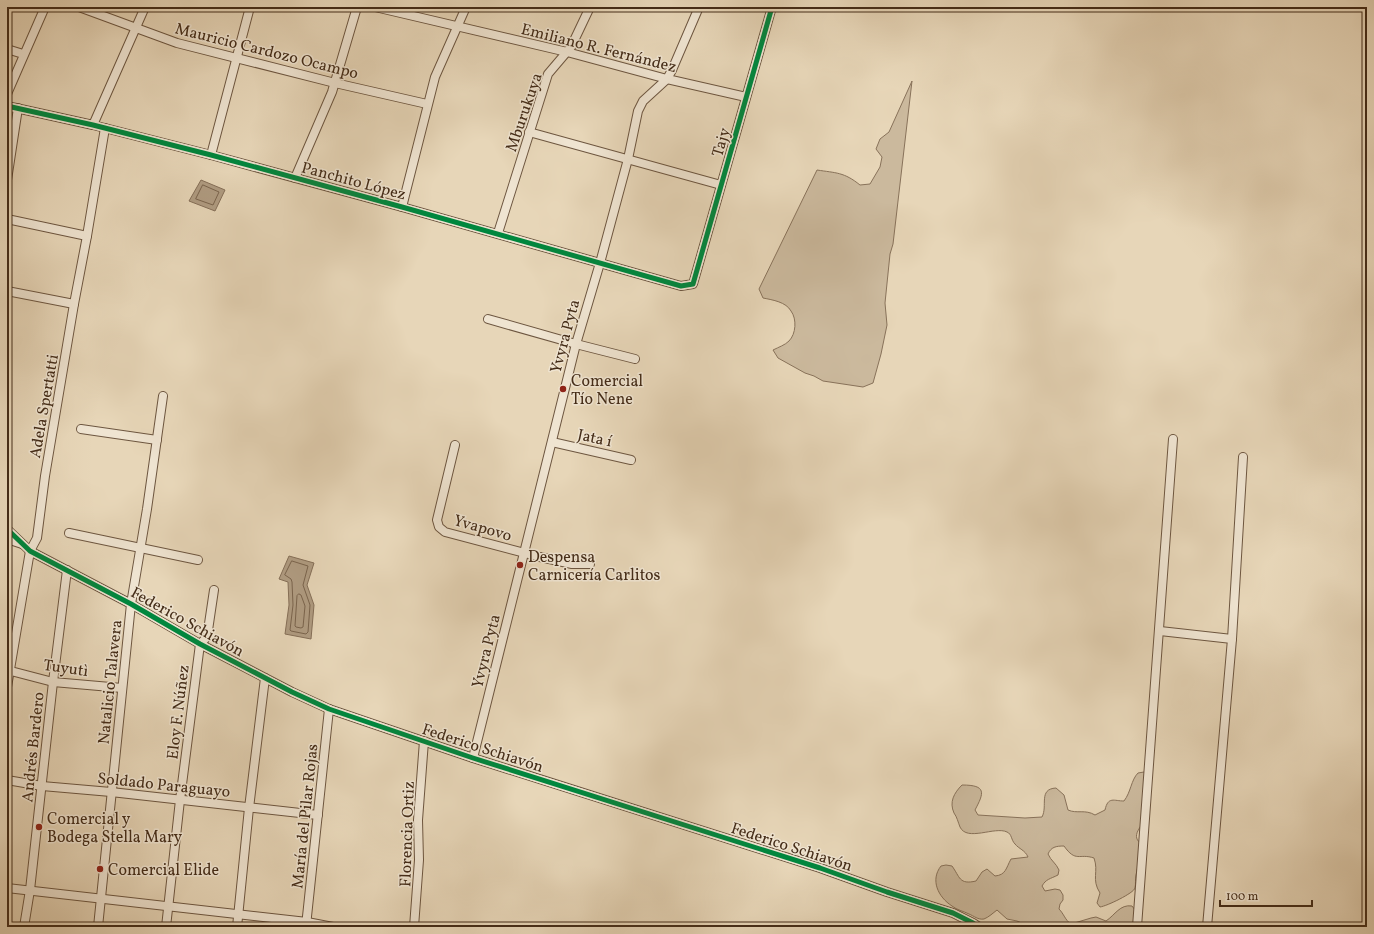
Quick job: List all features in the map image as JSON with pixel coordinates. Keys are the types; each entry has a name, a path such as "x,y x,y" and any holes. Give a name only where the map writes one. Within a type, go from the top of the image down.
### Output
{"street":[{"path":"7,94 23,54 45,7"},
{"name":"Mauricio Cardozo Ocampo","path":"79,7 177,43 335,83 427,104"},
{"path":"93,125 144,7"},
{"path":"211,155 250,7"},
{"path":"295,178 335,83 357,7"},
{"name":"Emiliano R. Fernández","path":"375,7 566,52 667,79 746,97"},
{"path":"402,206 435,77 466,7"},
{"name":"Mburukuya","path":"498,233 548,74 571,47 590,7"},
{"name":"Yvyra Pyta","path":"472,758 576,344 628,159 638,111 643,101 667,79 699,7"},
{"name":"Tajy","path":"693,284 772,7"},
{"path":"7,49 23,54"},
{"name":"Panchito López","path":"7,106 105,128 402,206 681,286 693,284"},
{"path":"7,180 18,108"},
{"name":"Adela Spertatti","path":"7,687 30,551 37,538 45,476 105,128"},
{"path":"529,132 721,185"},
{"path":"7,219 87,236"},
{"path":"7,291 74,304"},
{"path":"488,319 635,359"},
{"name":"Natalicio Talavera","path":"98,927 131,604 163,396"},
{"path":"81,429 157,440"},
{"path":"1137,927 1173,439"},
{"name":"Jata í","path":"552,442 631,460"},
{"name":"Yvapovo","path":"455,445 438,520 439,527 445,532 524,553 572,564 590,564"},
{"path":"1206,927 1232,638 1243,457"},
{"name":"Federico Schiavón","path":"7,529 30,551 131,604 200,644 292,692 329,709 472,758 820,868 887,892 953,912 979,927"},
{"path":"69,533 198,560"},
{"name":"Federico Schiavón","path":"7,537 13,541 23,544"},
{"name":"Andrés Bardero","path":"24,927 30,890 66,570"},
{"name":"Eloy F. Núñez","path":"166,927 180,800 200,644 207,637 214,590"},
{"path":"1160,631 1232,638"},
{"name":"Tuyutì","path":"9,670 53,682 122,688"},
{"path":"237,927 249,808 265,678"},
{"name":"María del Pilar Rojas","path":"307,924 329,709"},
{"name":"Florencia Ortiz","path":"414,927 420,860 418,820 424,741"},
{"name":"Soldado Paraguayo","path":"7,780 42,786 111,792 318,815"},
{"path":"7,888 238,913 333,927"}],"shaded area":[{"path":"912,81 893,244 890,254 885,303 887,325 873,383 863,387 823,381 778,358 773,350 786,344 791,338 795,326 793,314 786,305 763,298 759,289 817,170 844,175 860,185 870,184 880,167 882,157 876,149 880,139 889,132"},
{"path":"1144,772 1149,781 1148,809 1147,816 1137,835 1139,842 1143,845 1135,888 1120,899 1100,907 1097,903 1100,893 1095,879 1096,867 1094,858 1075,856 1064,846 1054,847 1049,852 1049,856 1059,870 1058,875 1047,880 1042,886 1045,891 1055,889 1060,890 1063,895 1063,900 1059,909 1067,921 1071,924 1096,917 1106,921 1121,908 1132,906 1135,910 1135,927 1044,927 1042,924 1026,925 1007,919 997,910 986,918 980,919 954,907 939,893 936,877 941,866 952,866 963,881 970,882 976,881 982,872 987,869 995,876 999,875 1004,873 1011,859 1028,857 1015,844 1010,834 1007,832 996,831 975,834 964,831 960,827 954,813 952,801 962,785 970,785 979,788 981,791 980,799 975,810 978,815 1025,818 1042,817 1044,813 1045,795 1050,789 1056,788 1064,795 1068,810 1075,812 1088,812 1095,815 1105,810 1108,803 1112,800 1124,801 1138,773"}],"water":[{"path":"201,180 225,190 215,211 189,201"},
{"path":"289,556 314,563 307,585 314,605 311,639 285,634 289,605 288,582 279,579"}],"cycle path":[{"path":"7,106 93,125 211,155 681,286 693,284 772,7"},
{"path":"7,529 30,551 131,604 200,644 292,692 329,709 473,758 820,868 887,892 953,913 979,927"}],"place":[{"name":"Comercial Tío Nene","path":"563,389"},
{"name":"Despensa Carnicería Carlitos","path":"520,565"},
{"name":"Comercial y Bodega Stella Mary","path":"39,827"},
{"name":"Comercial Elide","path":"100,869"}]}
